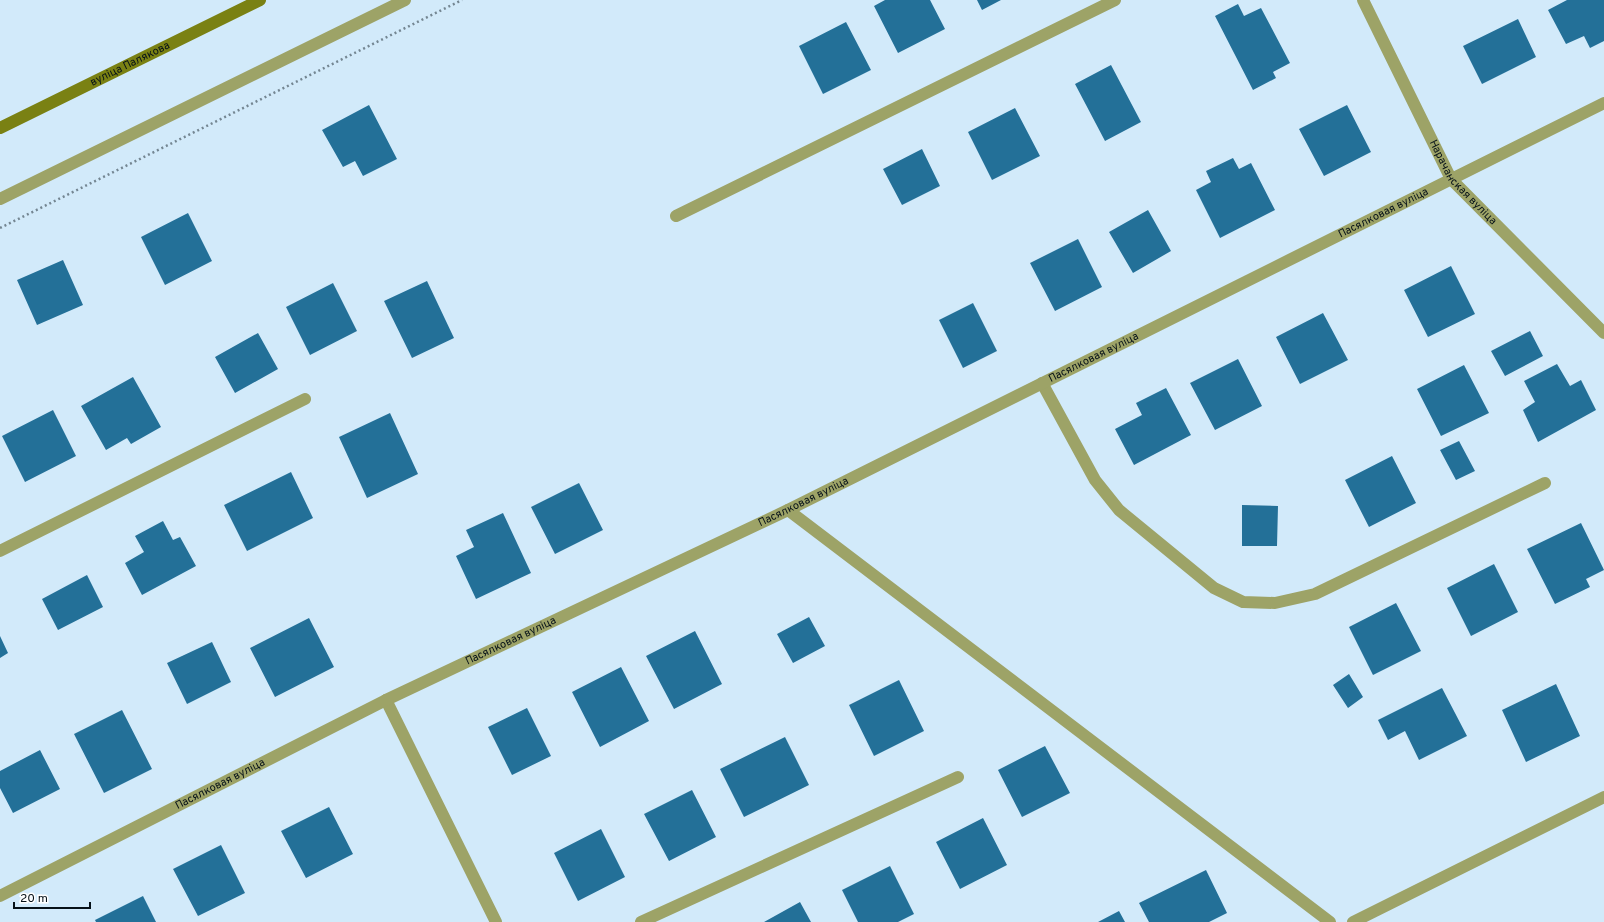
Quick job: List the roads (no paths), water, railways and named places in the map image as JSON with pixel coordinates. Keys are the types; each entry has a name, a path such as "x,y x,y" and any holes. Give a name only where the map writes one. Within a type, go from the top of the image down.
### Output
{"street":[{"name":"вуліца Палякова","path":"0,128 260,0"},
{"path":"0,199 405,0"},
{"path":"676,216 1115,0"},
{"name":"Нарачанская вуліца","path":"1363,0 1451,179 1604,334"},
{"name":"Пасялковая вуліца","path":"0,896 386,700 788,510 1604,103"},
{"path":"1042,383 1095,480 1119,510 1214,588 1243,602 1276,603 1315,594 1545,483"},
{"path":"0,551 305,399"},
{"path":"788,510 1330,922"},
{"path":"386,700 496,922"},
{"path":"641,922 958,777"},
{"path":"1353,922 1604,797"}]}
